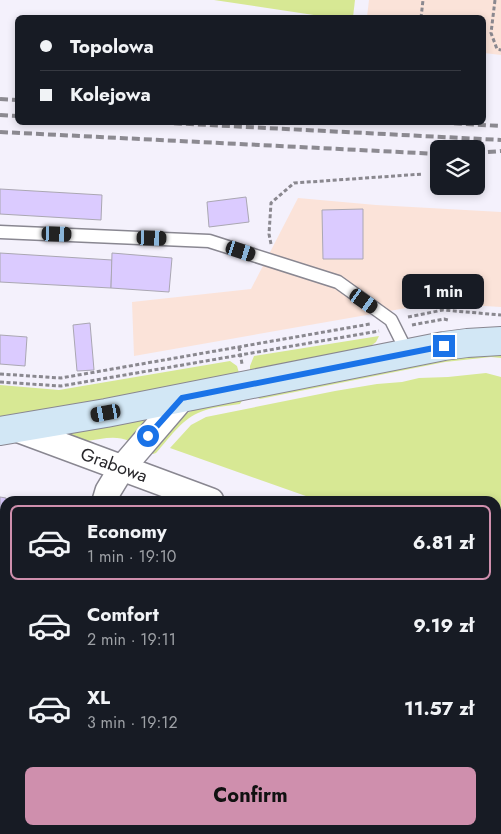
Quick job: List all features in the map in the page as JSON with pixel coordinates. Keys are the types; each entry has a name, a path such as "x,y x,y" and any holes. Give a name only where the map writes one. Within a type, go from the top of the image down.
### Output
{"street":[{"path":"8,430 444,346 501,341"},
{"path":"106,496 122,468 182,398"},
{"name":"Grabowa","path":"8,430 122,468 198,496"}],"lane":[{"path":"0,232 209,241 338,282 393,324 408,354"}],"path":[{"path":"421,15 423,0"},
{"path":"495,0 491,33 497,49 501,50"},
{"path":"274,262 269,234 271,203 294,183 423,174"},
{"path":"0,382 61,386 393,324 443,310 501,314"},
{"path":"0,374 61,378 393,324 444,319 453,320"}],"shaded area":[{"path":"369,0 501,0 501,55 486,53 486,15 367,15"},
{"path":"298,198 376,205 501,212 501,307 435,303 134,356 132,302 251,289"}],"green space":[{"path":"214,0 355,0 353,15 314,15"},
{"path":"379,336 376,342 368,348 250,371 254,356"},
{"path":"501,353 501,358 491,357 445,362 260,399 256,396 444,358"},
{"path":"230,361 237,366 239,373 0,418 0,385 59,390"},
{"path":"486,373 501,377 501,496 306,496 170,448 191,425 206,417 377,384 402,382 419,378"},
{"path":"243,399 240,404 208,409 192,416 180,425 156,453 153,454 151,452 180,417 210,405"},
{"path":"151,415 129,441 119,438 108,438 84,443 62,433"}],"building":[{"path":"0,189 102,195 101,220 0,214"},
{"path":"246,197 249,222 209,227 207,202"},
{"path":"363,209 363,259 323,259 322,210"},
{"path":"0,253 112,260 111,288 0,282"},
{"path":"112,253 172,258 169,292 111,288"},
{"path":"90,323 94,370 77,371 73,325"},
{"path":"0,335 27,337 25,366 0,364"}],"railway":[{"path":"0,99 15,100"},
{"path":"0,115 15,116"},
{"path":"208,125 501,140"},
{"path":"483,125 501,126"},
{"path":"0,132 430,154"},
{"path":"485,152 501,151"}],"route":[{"path":"148,436 182,398 444,346"}]}
